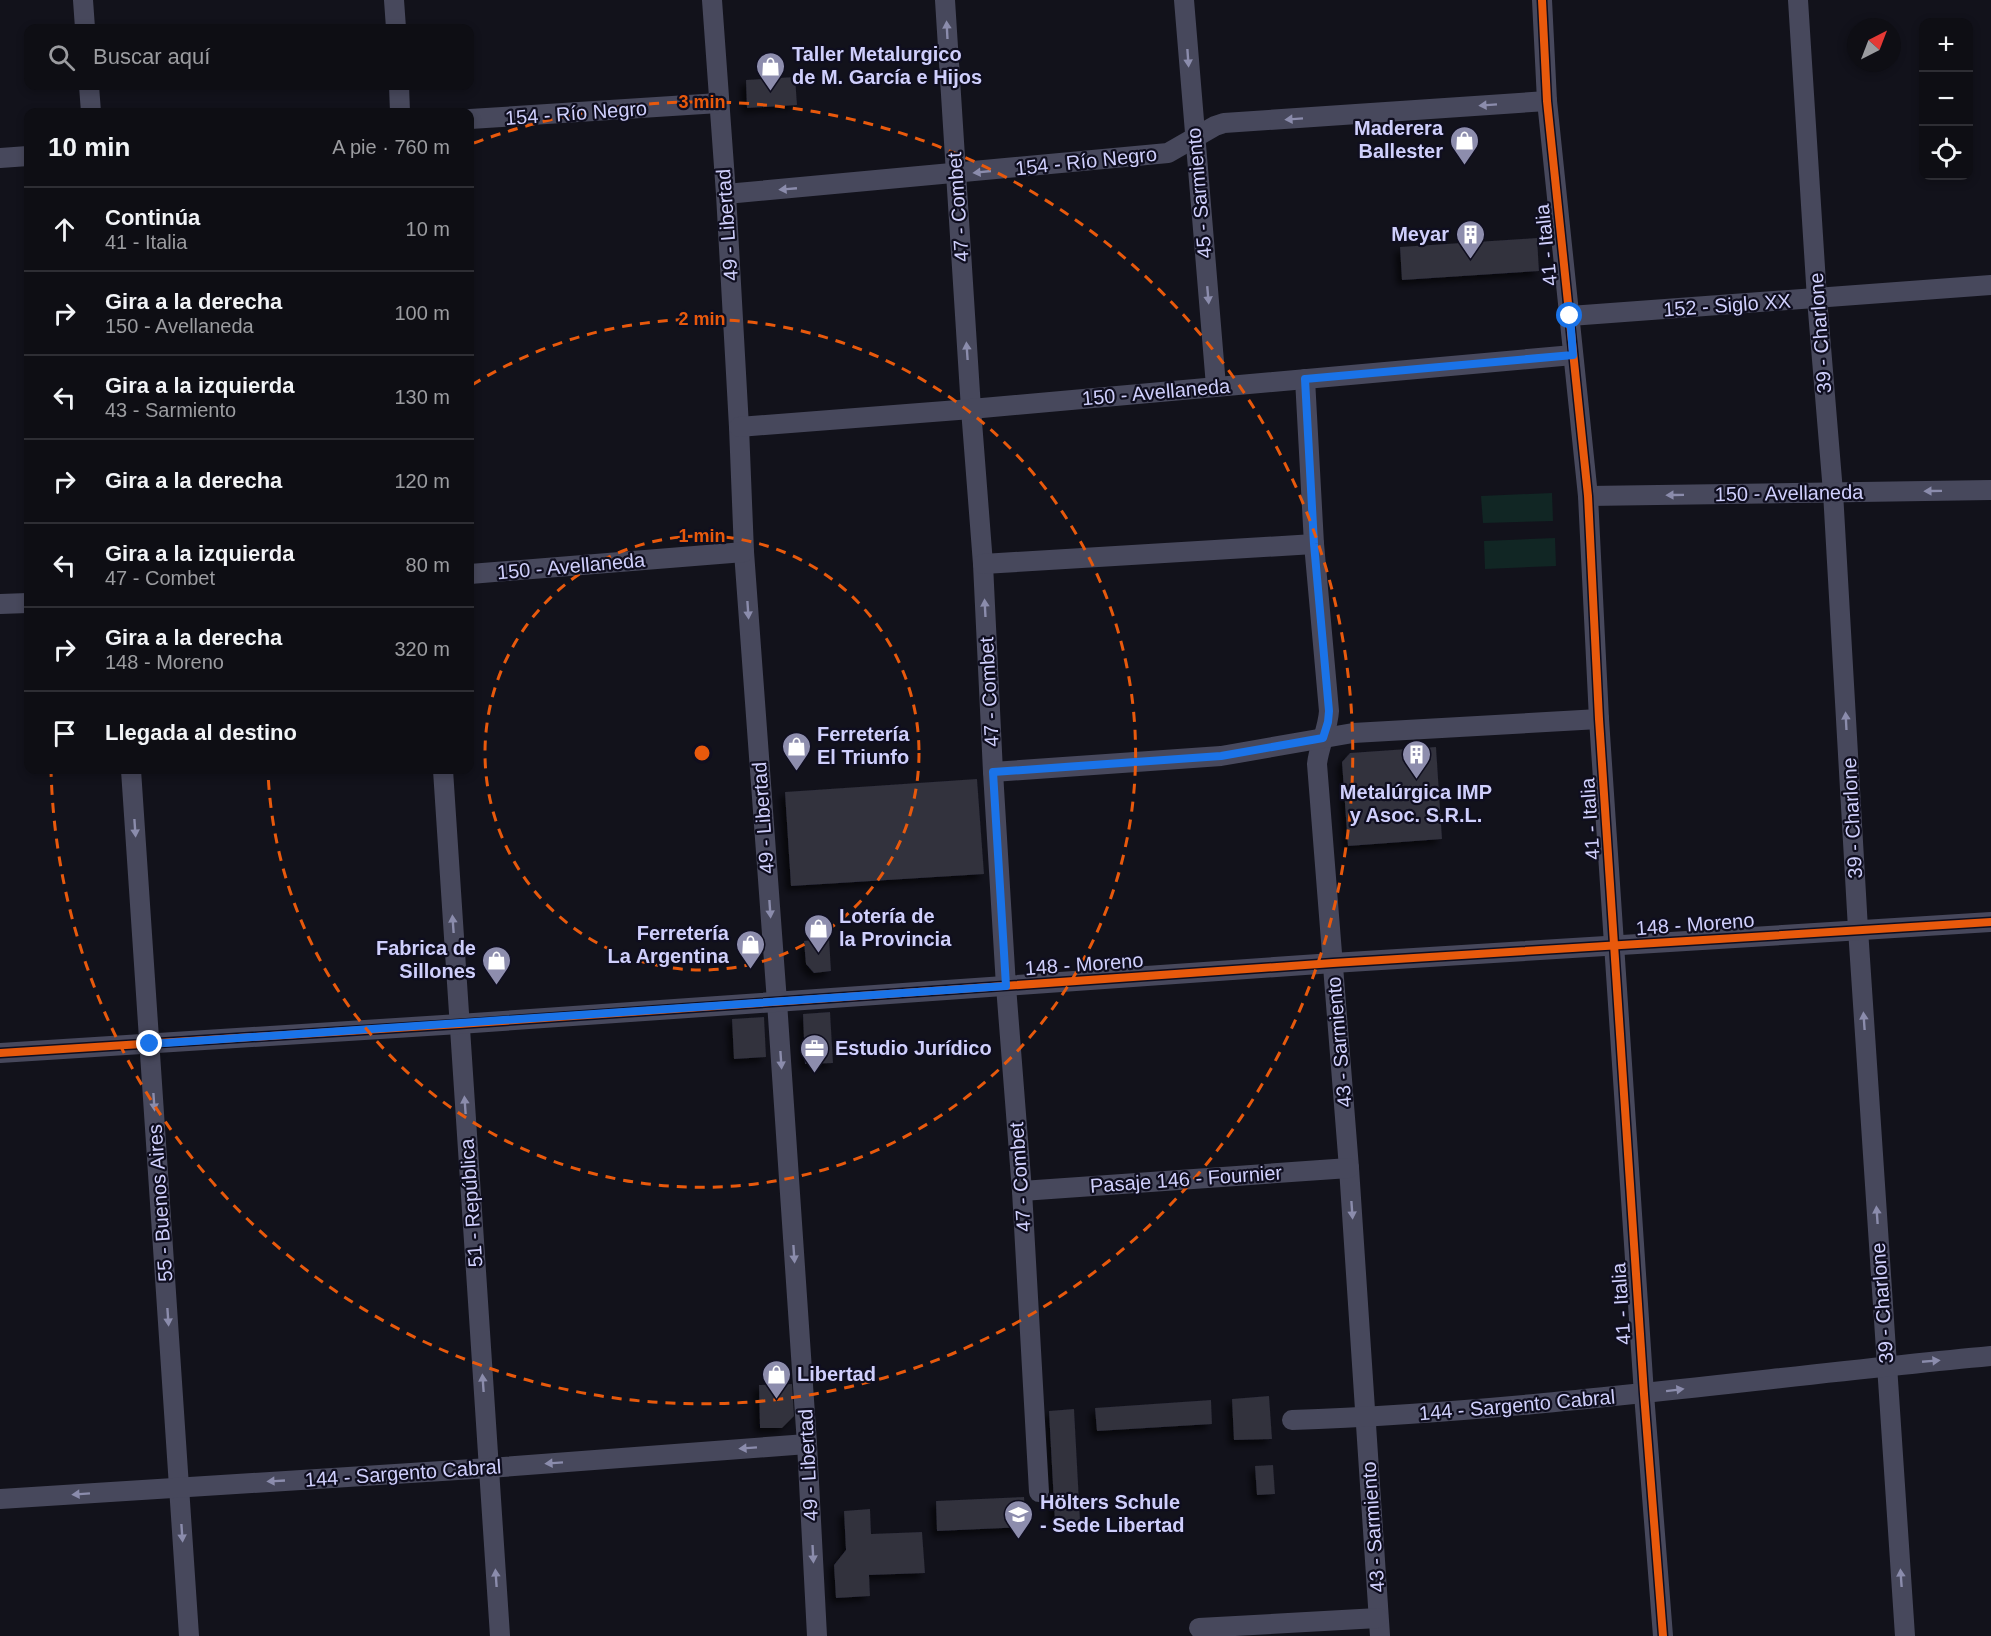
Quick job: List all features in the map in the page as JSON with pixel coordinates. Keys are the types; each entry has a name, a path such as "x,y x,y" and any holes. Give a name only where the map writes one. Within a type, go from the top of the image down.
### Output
{"street":[{"path":"83,0 85,24"},
{"path":"394,0 396,24"},
{"name":"49 - Libertad","path":"712,0 726,194 744,552 807,1444 817,1636"},
{"name":"47 - Combet","path":"945,0 983,564 993,772 1006,986 1022,1191 1039,1491"},
{"name":"45 - Sarmiento","path":"1184,0 1216,386"},
{"name":"41 - Italia","path":"1542,0 1547,101 1588,496 1599,718 1644,1394 1663,1636"},
{"name":"39 - Charlone","path":"1798,0 1817,299 1833,492 1858,929 1905,1636"},
{"path":"89,90 91,108"},
{"path":"399,90 400,108"},
{"name":"154 - Río Negro","path":"726,194 1168,153 1224,123 1547,101"},
{"name":"154 - Río Negro","path":"474,119 719,104"},
{"path":"0,158 24,156"},
{"name":"152 - Siglo XX","path":"1570,316 1991,285"},
{"name":"150 - Avellaneda","path":"739,427 971,409 1573,355"},
{"name":"43 - Sarmiento","path":"1305,379 1314,544 1329,711 1317,764 1349,1168 1379,1627"},
{"name":"150 - Avellaneda","path":"1588,496 1991,490"},
{"path":"983,564 1314,544"},
{"name":"150 - Avellaneda","path":"474,574 744,552"},
{"path":"0,604 24,603"},
{"path":"993,772 1221,756 1353,733 1599,718"},
{"name":"55 - Buenos Aires","path":"131,774 189,1636"},
{"name":"51 - República","path":"443,774 500,1636"},
{"name":"148 - Moreno","path":"0,1053 1991,921"},
{"name":"Pasaje 146 - Fournier","path":"1022,1191 1349,1168"},
{"name":"144 - Sargento Cabral","path":"1292,1420 1366,1418 1644,1394 1991,1356"},
{"name":"144 - Sargento Cabral","path":"0,1499 489,1468 807,1444"},
{"path":"1199,1628 1379,1627"}],"green space":[{"path":"1552,493 1553,521 1483,523 1481,496"},
{"path":"1555,538 1556,566 1485,569 1484,541"}],"building":[{"name":"Taller Metalurgico de M. García e Hijos","path":"795,77 797,105 747,108 746,80"},
{"name":"Meyar","path":"1537,238 1539,271 1402,280 1400,247"},
{"name":"Metalúrgica IMP y Asoc. S.R.L.","path":"1436,747 1442,839 1348,846 1342,762 1350,753"},
{"path":"977,779 984,874 791,886 785,792"},
{"name":"Lotería de la Provincia","path":"829,938 831,971 814,973 806,964 804,941"},
{"path":"830,1012 833,1063 805,1064 803,1014"},
{"path":"764,1017 766,1057 734,1059 732,1019"},
{"name":"Libertad","path":"792,1384 794,1416 782,1428 760,1428 759,1385"},
{"path":"1269,1396 1272,1439 1234,1440 1232,1399"},
{"path":"1211,1400 1212,1424 1097,1431 1095,1408"},
{"path":"1074,1409 1080,1521 1055,1522 1049,1411"},
{"path":"1273,1465 1275,1494 1257,1495 1255,1466"},
{"path":"1024,1497 1026,1527 937,1531 936,1501"},
{"path":"870,1509 871,1534 922,1532 925,1573 869,1575 870,1596 836,1598 834,1565 846,1550 844,1511"}],"cycle path":[{"path":"1542,0 1547,101 1588,496 1599,719 1644,1394 1663,1636"},
{"path":"0,1053 459,1024 1333,963 1991,922"}],"place":[{"name":"Taller Metalurgico de M. García e Hijos","path":"771,92"},
{"name":"Maderera Ballester","path":"1464,166"},
{"name":"Meyar","path":"1470,260"},
{"name":"Ferretería El Triunfo","path":"796,772"},
{"name":"Metalúrgica IMP y Asoc. S.R.L.","path":"1416,780"},
{"name":"Lotería de la Provincia","path":"818,954"},
{"name":"Ferretería La Argentina","path":"750,970"},
{"name":"Fabrica de Sillones","path":"497,986"},
{"name":"Estudio Jurídico","path":"814,1074"},
{"name":"Libertad","path":"776,1400"},
{"name":"Hölters Schule - Sede Libertad","path":"1019,1540"}],"route":[{"path":"150,1044 1006,986 993,772 1221,756 1323,738 1329,711 1314,544 1305,379 1573,355 1570,316"}]}
